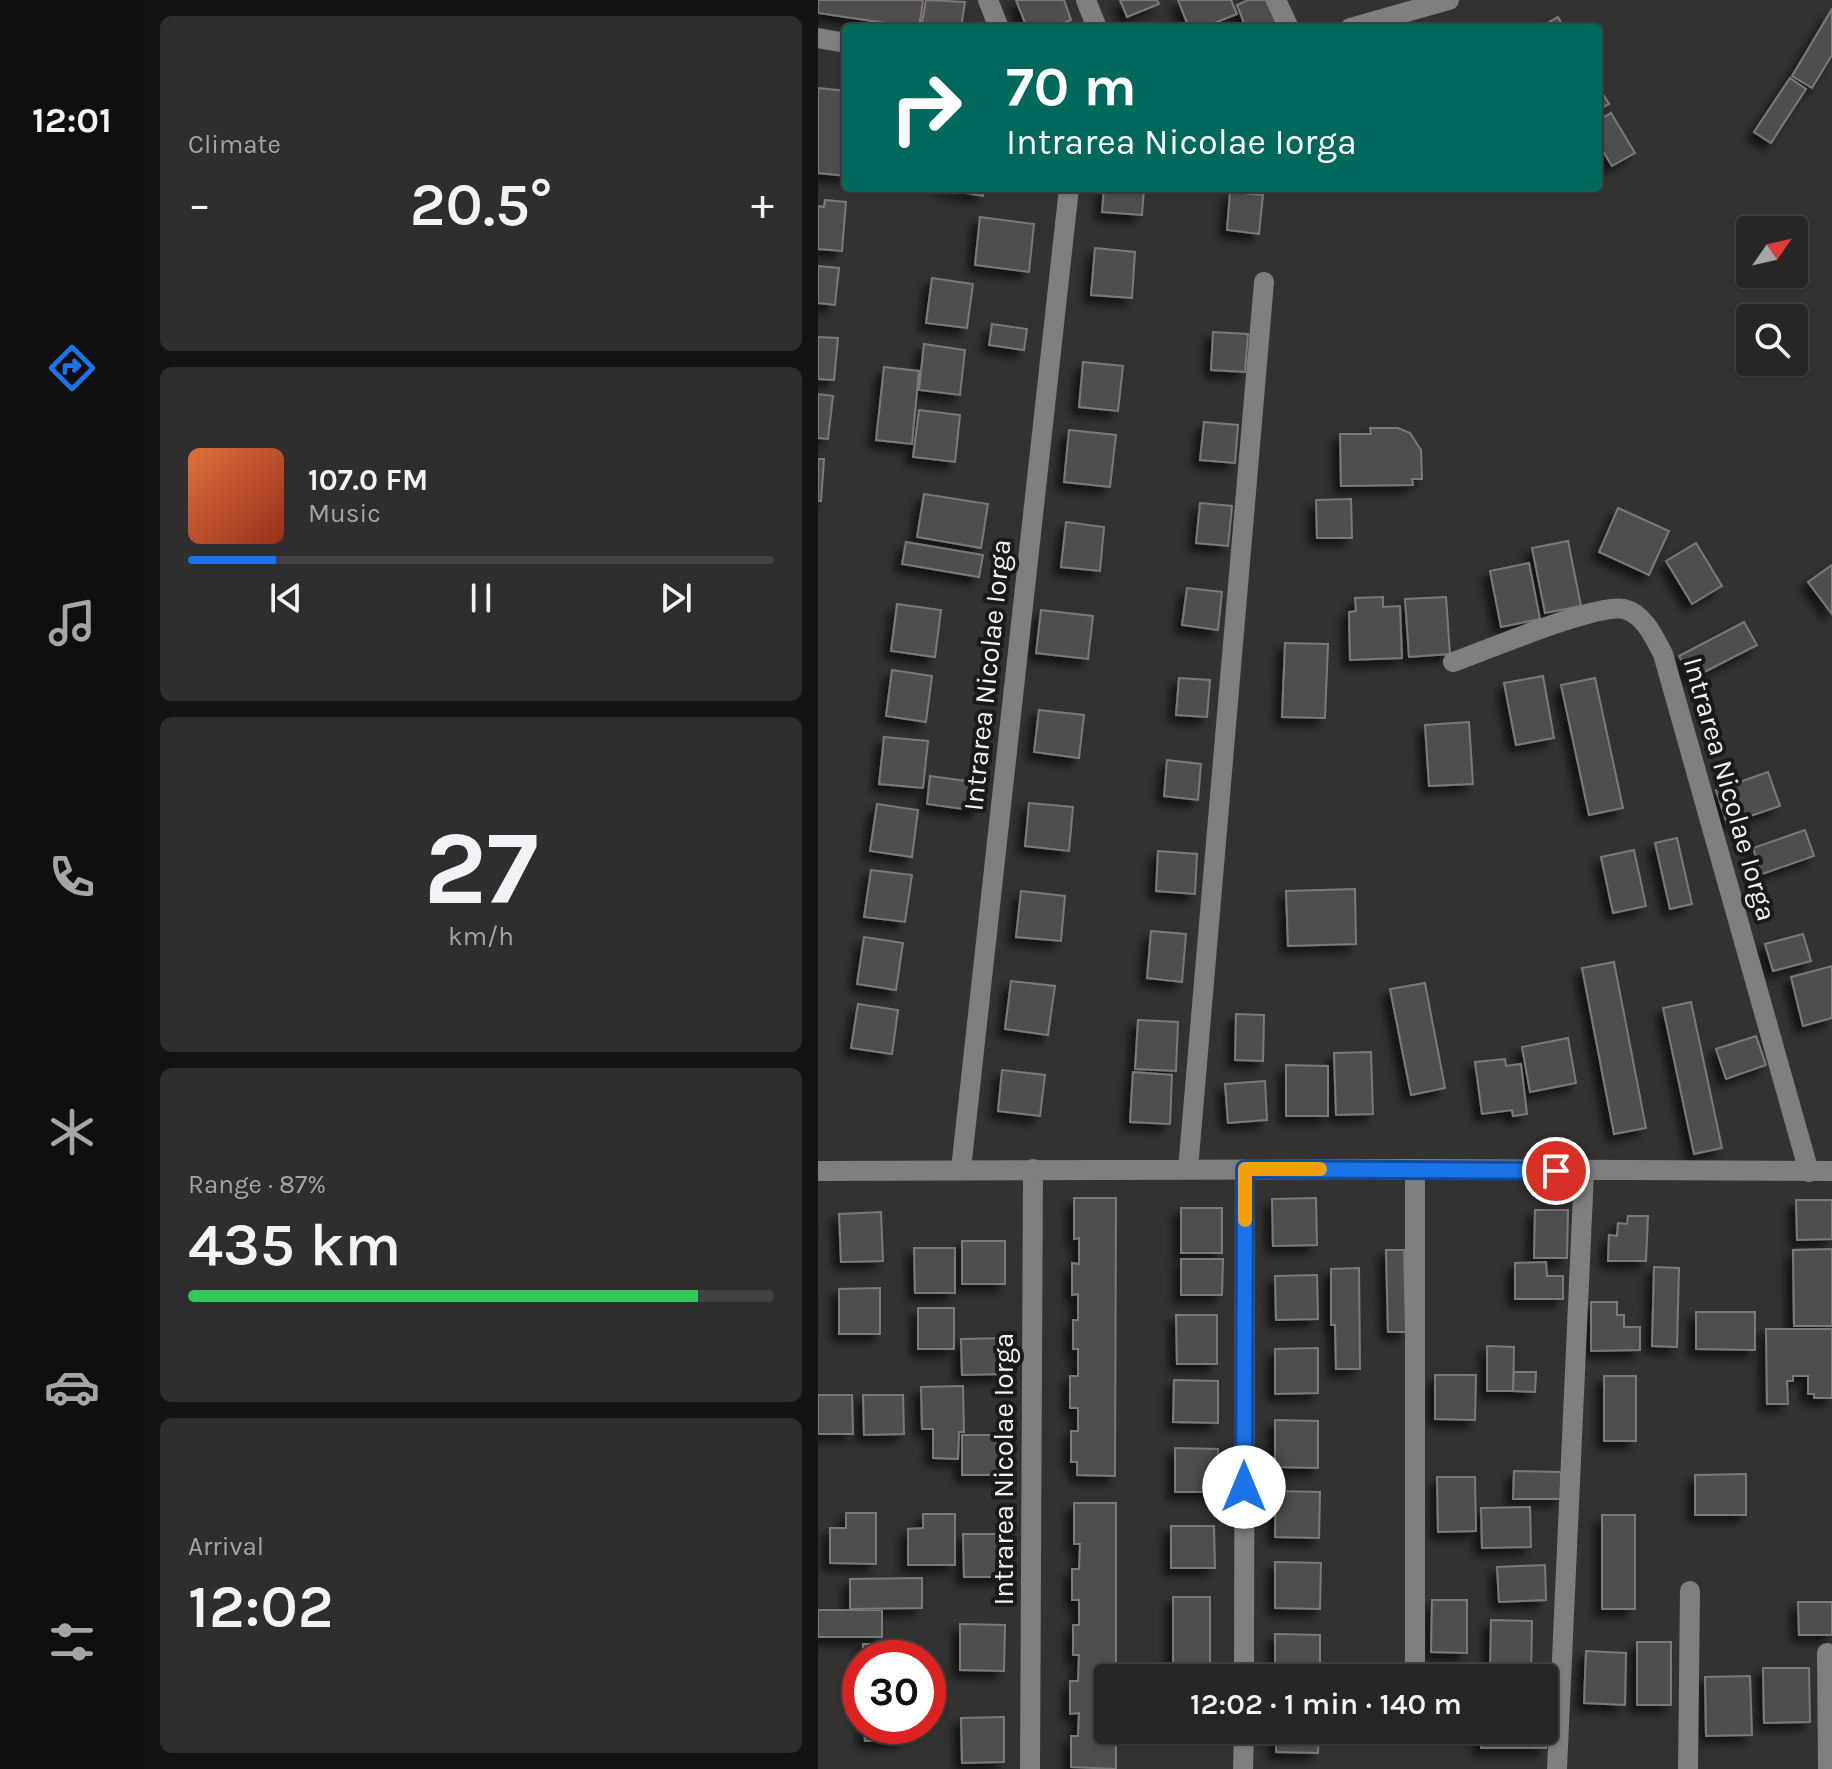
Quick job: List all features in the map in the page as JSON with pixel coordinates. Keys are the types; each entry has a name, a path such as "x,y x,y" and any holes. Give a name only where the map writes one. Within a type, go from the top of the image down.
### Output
{"street":[{"path":"988,0 997,24"},
{"path":"1086,0 1095,24"},
{"path":"1276,0 1287,24"},
{"path":"1364,24 1449,0"},
{"path":"818,38 842,42"},
{"name":"Intrarea Nicolae Iorga","path":"961,1169 1069,192"},
{"path":"1188,1169 1264,282"},
{"name":"Intrarea Nicolae Iorga","path":"1453,662 1595,610 1625,609 1647,624 1663,654 1809,1172"},
{"name":"Intrarea Nicolae Iorga","path":"1030,1769 1033,1169"},
{"path":"1244,1664 1245,1169"},
{"path":"1415,1169 1415,1664"},
{"path":"818,1171 1832,1171"},
{"path":"1557,1769 1584,1172"},
{"path":"1688,1769 1690,1591"},
{"path":"1827,1653 1828,1769"},
{"path":"1243,1769 1244,1744"}],"building":[{"path":"818,0 923,0 920,24 892,24 818,13"},
{"path":"926,0 965,2 962,24 922,24"},
{"path":"1016,0 1064,0 1071,20 1060,24 1025,24"},
{"path":"1120,0 1157,0 1159,4 1127,17"},
{"path":"1178,0 1231,0 1237,14 1212,24 1187,24"},
{"path":"1248,0 1266,0 1277,24 1244,24 1237,5"},
{"path":"1832,9 1832,55 1812,88 1792,76"},
{"path":"1558,17 1562,24 1546,24"},
{"path":"1790,78 1806,89 1771,143 1754,132"},
{"path":"818,88 842,91 842,176 818,173"},
{"path":"1602,93 1609,104 1602,108"},
{"path":"1611,113 1635,153 1612,166 1602,150 1602,118"},
{"path":"961,192 984,192 983,196"},
{"path":"1104,192 1144,192 1142,215 1102,212"},
{"path":"1230,192 1263,195 1259,234 1227,230"},
{"path":"825,200 846,202 842,251 818,249 818,206 824,207"},
{"path":"980,217 1034,224 1029,272 975,265"},
{"path":"1095,248 1135,252 1132,298 1091,295"},
{"path":"818,266 839,268 835,305 818,303"},
{"path":"932,278 973,284 967,328 926,323"},
{"path":"992,324 1027,329 1024,350 989,345"},
{"path":"1213,332 1248,334 1245,372 1211,370"},
{"path":"818,337 838,338 834,380 818,379"},
{"path":"924,344 965,350 960,395 919,390"},
{"path":"1083,362 1123,366 1118,411 1079,407"},
{"path":"884,367 919,371 912,444 876,440"},
{"path":"818,394 833,396 828,439 818,438"},
{"path":"919,410 960,415 955,462 913,457"},
{"path":"1204,422 1238,425 1235,463 1200,460"},
{"path":"1370,428 1398,428 1410,433 1421,450 1422,479 1412,479 1413,485 1341,486 1340,434 1371,434"},
{"path":"1069,430 1116,435 1110,487 1064,482"},
{"path":"818,459 824,459 821,501 818,501"},
{"path":"924,494 988,504 981,548 917,537"},
{"path":"1351,499 1352,538 1317,538 1316,500"},
{"path":"1200,503 1232,506 1228,546 1196,543"},
{"path":"1618,508 1669,531 1649,575 1599,552"},
{"path":"1066,522 1104,527 1100,571 1061,567"},
{"path":"1568,541 1581,606 1545,613 1532,548"},
{"path":"906,542 983,555 979,577 902,564"},
{"path":"1696,543 1722,586 1692,604 1666,561"},
{"path":"1529,563 1540,619 1501,627 1490,571"},
{"path":"1832,565 1832,614 1808,582"},
{"path":"1187,588 1222,592 1218,630 1182,625"},
{"path":"1383,597 1383,607 1400,606 1402,658 1350,660 1349,612 1356,611 1355,598"},
{"path":"1446,597 1450,654 1409,657 1405,599"},
{"path":"897,604 941,610 935,657 891,651"},
{"path":"1041,610 1093,616 1088,659 1036,653"},
{"path":"1744,622 1757,645 1691,679 1679,656"},
{"path":"1285,643 1328,644 1325,718 1282,717"},
{"path":"892,670 932,676 926,722 886,716"},
{"path":"1543,676 1554,738 1516,745 1504,683"},
{"path":"1179,678 1210,680 1207,717 1176,715"},
{"path":"1595,678 1623,808 1589,815 1561,685"},
{"path":"1039,710 1084,715 1079,758 1034,752"},
{"path":"1469,722 1473,784 1429,786 1425,725"},
{"path":"884,737 928,741 923,788 879,784"},
{"path":"1167,760 1201,764 1198,800 1164,796"},
{"path":"1768,772 1780,806 1727,824 1716,790"},
{"path":"930,776 982,783 978,811 927,804"},
{"path":"1029,803 1073,807 1069,851 1025,846"},
{"path":"877,804 918,810 912,857 870,851"},
{"path":"1805,830 1814,856 1762,874 1753,848"},
{"path":"1677,838 1692,904 1670,909 1655,843"},
{"path":"1634,850 1646,906 1613,913 1601,857"},
{"path":"1158,851 1197,854 1195,894 1156,891"},
{"path":"871,870 912,875 905,922 864,917"},
{"path":"1355,889 1356,944 1288,946 1286,891"},
{"path":"1021,891 1065,896 1061,941 1016,937"},
{"path":"1151,931 1186,934 1182,982 1147,978"},
{"path":"1803,934 1811,961 1773,971 1765,944"},
{"path":"864,937 903,943 896,990 857,984"},
{"path":"1614,962 1646,1128 1614,1134 1582,968"},
{"path":"1832,966 1832,1018 1803,1026 1791,977"},
{"path":"1011,981 1055,986 1048,1035 1005,1029"},
{"path":"1425,983 1445,1088 1411,1095 1390,989"},
{"path":"1691,1002 1722,1148 1694,1154 1663,1008"},
{"path":"858,1004 898,1010 892,1054 851,1048"},
{"path":"1236,1014 1264,1015 1263,1061 1235,1060"},
{"path":"1138,1020 1178,1022 1176,1071 1135,1069"},
{"path":"1756,1036 1766,1065 1726,1079 1716,1049"},
{"path":"1568,1038 1576,1083 1530,1092 1522,1047"},
{"path":"1371,1052 1373,1114 1336,1115 1334,1053"},
{"path":"1505,1059 1506,1066 1521,1064 1527,1114 1513,1116 1512,1110 1482,1114 1475,1062"},
{"path":"1286,1065 1328,1066 1328,1116 1286,1116"},
{"path":"1002,1070 1045,1075 1040,1116 998,1111"},
{"path":"1133,1072 1172,1075 1170,1124 1130,1122"},
{"path":"1265,1081 1267,1120 1228,1123 1225,1084"},
{"path":"1074,1198 1116,1198 1115,1476 1077,1475 1077,1462 1071,1462 1071,1431 1078,1431 1078,1408 1070,1408 1070,1376 1078,1376 1078,1349 1073,1349 1073,1320 1078,1320 1078,1294 1072,1295 1072,1263 1079,1264 1079,1238 1074,1239"},
{"path":"1316,1198 1317,1245 1273,1246 1272,1199"},
{"path":"1796,1200 1832,1200 1832,1239 1797,1240"},
{"path":"1181,1208 1222,1208 1222,1253 1181,1253"},
{"path":"1535,1210 1568,1210 1567,1258 1534,1258"},
{"path":"881,1212 883,1261 841,1262 839,1214"},
{"path":"1628,1216 1648,1216 1646,1261 1608,1261 1609,1235 1617,1236 1618,1223 1627,1224"},
{"path":"962,1241 1005,1241 1005,1284 962,1284"},
{"path":"914,1248 955,1248 955,1293 915,1293"},
{"path":"1832,1249 1832,1326 1794,1326 1793,1250"},
{"path":"1386,1250 1404,1250 1406,1332 1388,1332"},
{"path":"1181,1259 1223,1259 1222,1295 1181,1295"},
{"path":"1546,1262 1547,1276 1563,1276 1563,1299 1515,1299 1515,1263"},
{"path":"1654,1267 1679,1268 1677,1347 1652,1346"},
{"path":"1359,1268 1360,1369 1336,1369 1335,1325 1331,1325 1331,1269"},
{"path":"1317,1275 1318,1319 1276,1320 1275,1276"},
{"path":"880,1288 880,1334 839,1334 839,1289"},
{"path":"1591,1302 1617,1302 1617,1315 1624,1315 1624,1327 1640,1327 1640,1350 1591,1351"},
{"path":"918,1308 954,1308 954,1349 918,1349"},
{"path":"1696,1312 1755,1312 1755,1350 1696,1349"},
{"path":"1176,1315 1217,1315 1217,1364 1177,1364"},
{"path":"1766,1329 1832,1329 1832,1398 1814,1398 1814,1394 1808,1394 1808,1376 1793,1376 1793,1381 1787,1381 1788,1404 1767,1404"},
{"path":"1005,1338 1005,1374 962,1375 961,1339"},
{"path":"1487,1346 1514,1347 1513,1391 1487,1391"},
{"path":"1318,1348 1318,1393 1275,1394 1275,1349"},
{"path":"1514,1372 1536,1372 1535,1392 1513,1391"},
{"path":"1435,1375 1476,1375 1475,1420 1435,1419"},
{"path":"1604,1376 1636,1376 1636,1441 1604,1441"},
{"path":"1174,1380 1218,1381 1218,1423 1173,1422"},
{"path":"963,1386 964,1432 959,1432 958,1459 933,1458 933,1429 922,1429 921,1387"},
{"path":"818,1395 852,1395 853,1434 818,1434"},
{"path":"863,1395 903,1395 904,1434 864,1435"},
{"path":"1275,1420 1318,1421 1318,1468 1275,1467"},
{"path":"962,1435 1007,1435 1007,1475 962,1475"},
{"path":"1175,1448 1218,1449 1218,1492 1175,1492"},
{"path":"1514,1471 1561,1472 1561,1499 1513,1499"},
{"path":"1746,1474 1746,1515 1695,1515 1695,1475"},
{"path":"1437,1477 1475,1477 1476,1531 1438,1532"},
{"path":"1276,1491 1320,1492 1319,1538 1275,1537"},
{"path":"1074,1503 1116,1503 1116,1664 1094,1664 1094,1744 1116,1744 1116,1769 1071,1767 1071,1736 1078,1736 1079,1713 1070,1714 1070,1681 1078,1681 1079,1655 1073,1655 1073,1625 1079,1625 1079,1600 1072,1600 1072,1569 1079,1569 1080,1544 1074,1544"},
{"path":"1530,1507 1531,1547 1482,1548 1481,1508"},
{"path":"846,1513 876,1513 876,1564 830,1563 830,1528 846,1528"},
{"path":"923,1514 955,1514 955,1565 908,1565 908,1529 923,1528"},
{"path":"1602,1515 1635,1515 1635,1609 1602,1609"},
{"path":"1171,1526 1214,1526 1215,1568 1171,1568"},
{"path":"963,1534 1005,1534 1005,1577 964,1577"},
{"path":"1275,1562 1321,1563 1320,1609 1275,1608"},
{"path":"1545,1565 1546,1600 1499,1602 1497,1567"},
{"path":"922,1578 922,1608 850,1609 850,1579"},
{"path":"1173,1597 1210,1597 1210,1663 1173,1663"},
{"path":"1432,1600 1467,1600 1467,1653 1431,1652"},
{"path":"1798,1602 1832,1602 1832,1635 1799,1635"},
{"path":"818,1610 882,1610 882,1637 818,1637"},
{"path":"1491,1620 1532,1621 1531,1664 1490,1664"},
{"path":"960,1624 1005,1625 1004,1671 960,1670"},
{"path":"1275,1634 1320,1635 1320,1664 1275,1664"},
{"path":"1637,1642 1671,1642 1671,1705 1637,1705"},
{"path":"1586,1651 1626,1653 1625,1705 1584,1703"},
{"path":"1763,1668 1809,1668 1810,1722 1764,1723"},
{"path":"1750,1676 1752,1735 1706,1736 1705,1677"},
{"path":"1004,1717 1004,1762 962,1763 961,1718"},
{"path":"1276,1744 1318,1744 1318,1753 1276,1752"},
{"path":"1481,1744 1546,1744 1546,1748 1481,1748"}],"slow traffic":[{"path":"1245,1220 1245,1169 1320,1169"}],"route":[{"path":"1244,1487 1245,1169 1556,1171"}]}
